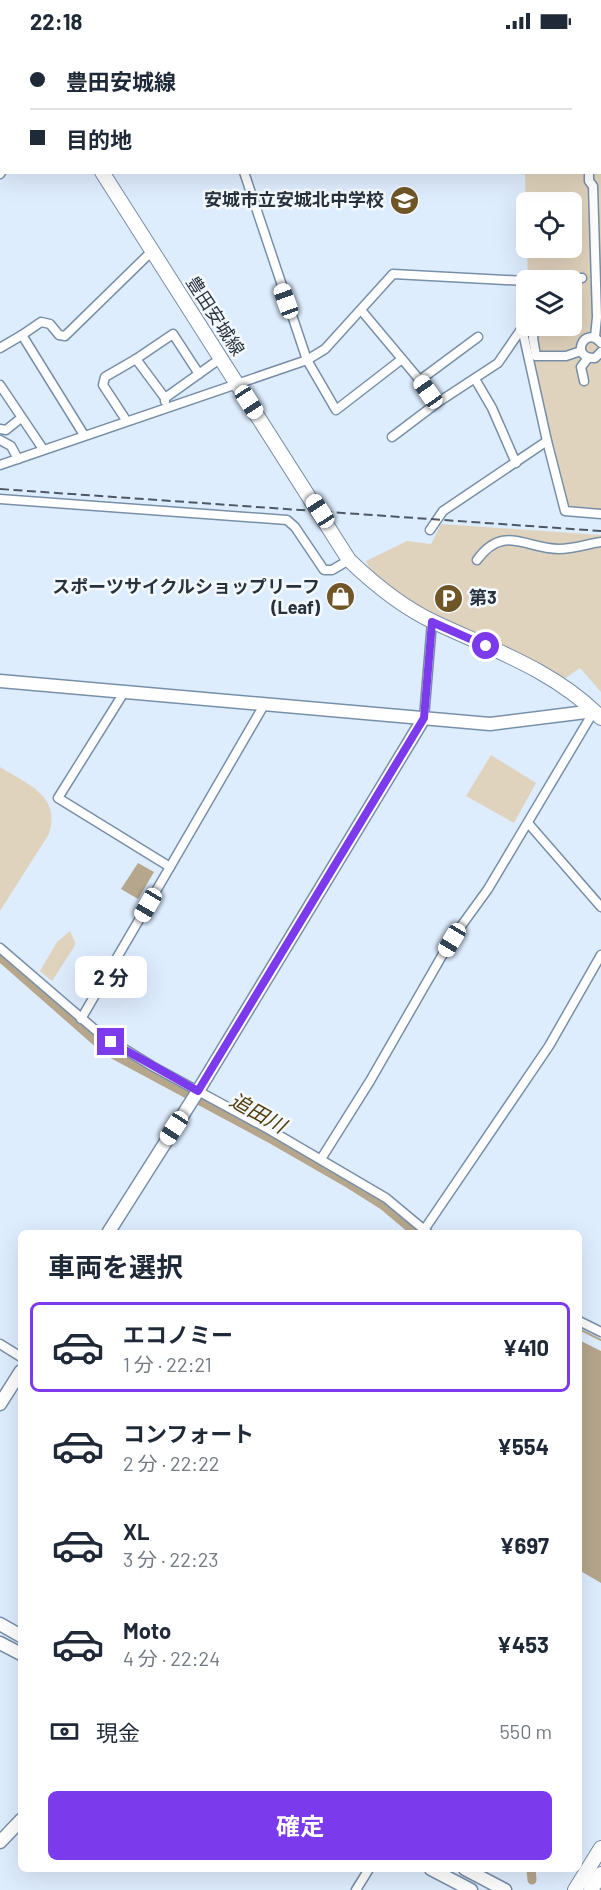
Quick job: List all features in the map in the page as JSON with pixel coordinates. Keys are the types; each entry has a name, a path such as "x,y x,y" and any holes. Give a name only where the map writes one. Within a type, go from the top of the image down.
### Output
{"main road":[{"name":"豊田安城線","path":"103,174 349,560 394,599 432,622 472,639 568,689 598,714"},
{"path":"575,1890 601,1848"},
{"path":"591,1890 601,1874"}],"street":[{"path":"245,174 307,360 336,411 402,359"},
{"path":"581,351 584,340 590,337 598,340 593,186 589,181 589,174"},
{"path":"0,348 41,322 50,324 59,335 65,336 152,251"},
{"path":"0,465 126,420 166,403 238,384 307,360 325,348 393,274 516,281"},
{"path":"361,310 420,380 437,404"},
{"path":"126,420 103,385 105,377 173,334 199,374"},
{"path":"22,336 84,435"},
{"path":"392,437 498,363 517,336"},
{"path":"524,336 565,511 601,514"},
{"path":"533,336 536,356 566,356 581,351"},
{"path":"420,380 478,337"},
{"path":"581,351 588,358 595,358 601,352"},
{"path":"166,403 221,358"},
{"path":"584,381 581,367 588,358"},
{"path":"136,359 166,403"},
{"path":"475,379 492,408 516,463"},
{"path":"0,385 43,449"},
{"path":"0,429 6,429 21,417"},
{"path":"0,440 11,446 18,459"},
{"path":"430,530 442,511 547,441"},
{"path":"0,499 287,520 295,527 324,570 332,570 349,560"},
{"path":"477,560 490,547 508,539 561,549 601,542"},
{"path":"110,1230 195,1095 424,718 432,622"},
{"path":"0,681 123,694 490,724 598,714"},
{"path":"123,694 58,798 170,867"},
{"path":"81,1019 264,705"},
{"path":"321,1159 370,1081 452,940 488,889 598,714"},
{"path":"528,823 601,907"},
{"path":"0,948 81,1019 123,1050 195,1095 321,1159 386,1198 424,1230"},
{"path":"427,1230 549,1046 601,955"},
{"path":"582,1322 601,1332"},
{"path":"0,1344 18,1355"},
{"path":"0,1404 18,1376"},
{"path":"0,1624 18,1634"},
{"path":"0,1642 18,1652"},
{"path":"0,1842 18,1823"},
{"path":"356,1890 367,1872"},
{"path":"437,1872 471,1890"},
{"path":"471,1872 505,1890"}],"shaded area":[{"path":"525,174 601,174 601,511 567,510 528,336 582,336 582,270 528,270 527,258 582,258 582,192 525,192"},
{"path":"441,524 601,535 601,692 580,668 563,680 529,659 413,603 386,585 374,574 366,561 407,541 431,544"},
{"path":"491,755 536,783 514,823 466,796"},
{"path":"0,767 40,793 51,810 52,821 49,834 0,911"},
{"path":"138,863 154,872 138,899 121,889"},
{"path":"70,931 75,942 74,947 52,981 40,971 57,942"},
{"path":"582,1342 601,1351 601,1583 582,1572"}],"waterway":[{"name":"追田川","path":"0,957 107,1051 346,1182 384,1206 412,1230"},
{"path":"582,1330 601,1340"},
{"name":"追田川","path":"531,1872 532,1880"}],"railway":[{"path":"0,489 601,531"}],"place":[{"name":"安城市立安城北中学校","path":"405,200"},
{"name":"スポーツサイクルショップリーフ (Leaf)","path":"341,597"},
{"name":"第3","path":"448,598"}],"route":[{"path":"111,1042 198,1091 424,718 432,622 486,646"}]}
